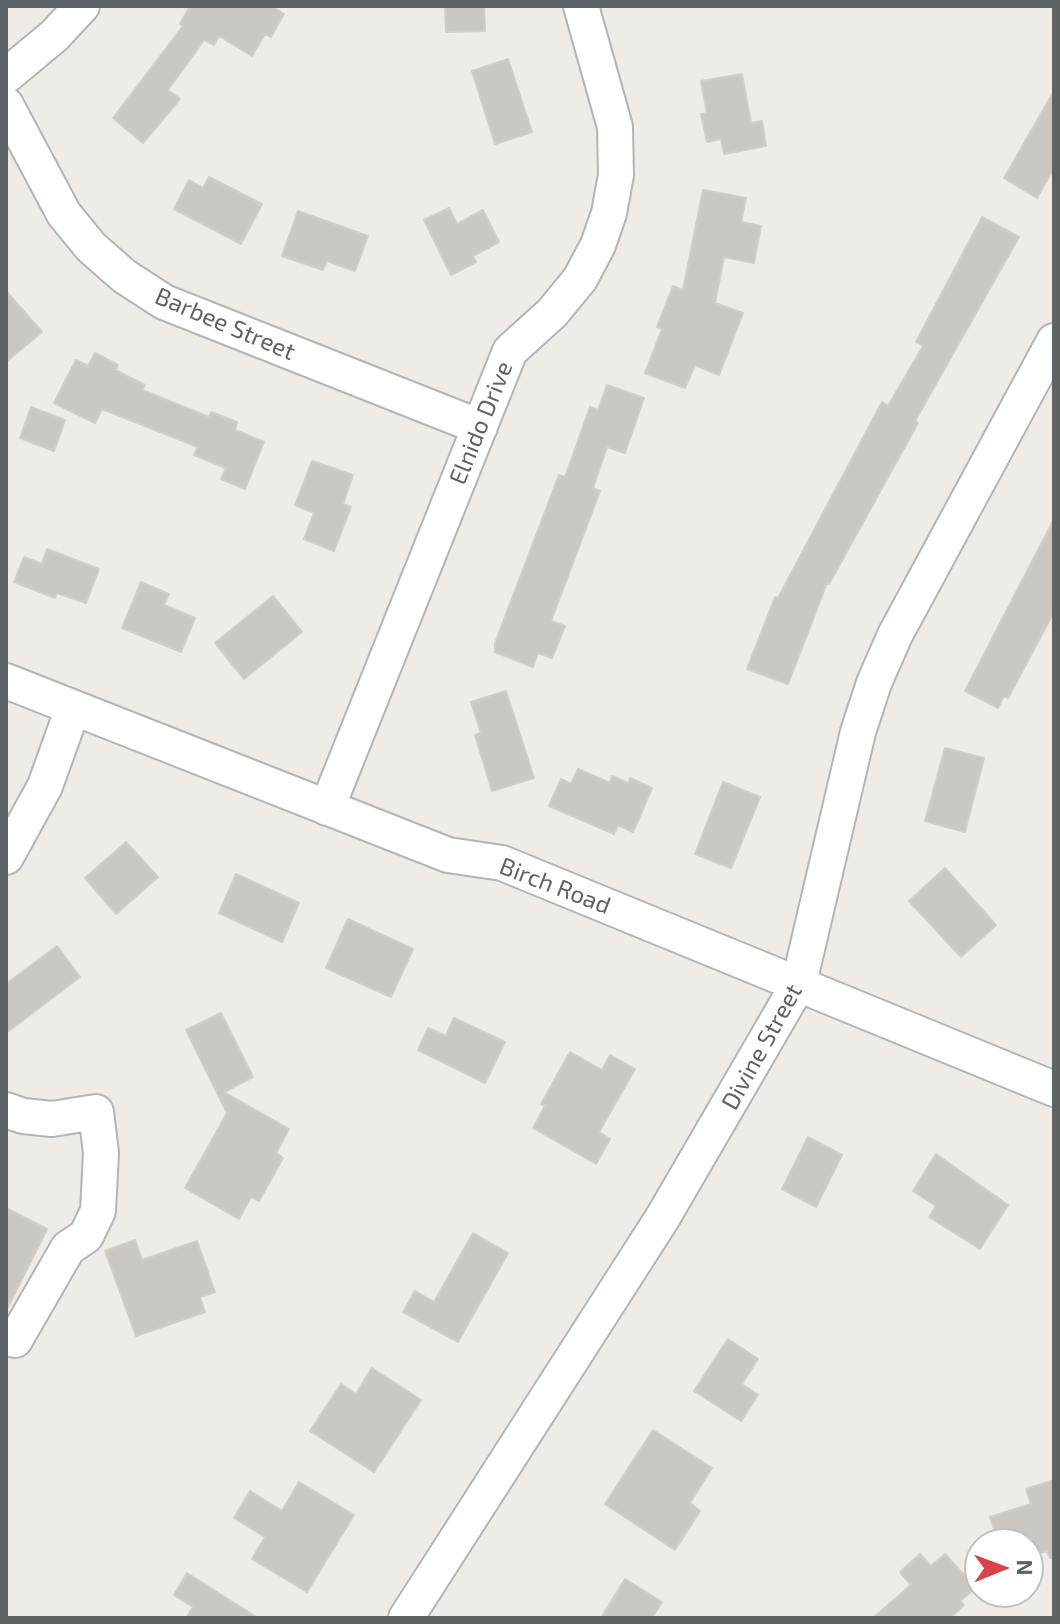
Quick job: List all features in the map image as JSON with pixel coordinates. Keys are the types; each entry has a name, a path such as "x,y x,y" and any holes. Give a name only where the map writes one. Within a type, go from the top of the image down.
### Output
{"street":[{"path":"6,76 54,36 82,6"},
{"name":"Elnido Drive","path":"327,808 510,351 552,313 580,279 598,245 609,213 616,175 615,127 581,6"},
{"name":"Barbee Street","path":"6,105 64,214 91,247 124,276 164,302 480,427"},
{"name":"Divine Street","path":"406,1618 663,1217 799,983 858,732 874,683 895,635 1054,341"},
{"name":"Birch Road","path":"6,681 448,855 502,863 1054,1089"},
{"path":"6,857 45,786 73,708"},
{"path":"6,1110 23,1116 52,1119 96,1112 101,1153 98,1211 86,1236 68,1248 56,1266 15,1340"}],"building":[{"path":"190,6 271,6 284,14 271,37 265,34 252,56 219,36 214,45 204,40 168,90 180,99 143,143 113,118 183,26 180,24"},
{"path":"445,6 484,6 485,31 446,32"},
{"path":"508,59 532,132 495,144 472,71"},
{"path":"742,74 751,123 762,121 766,146 724,154 721,139 707,142 701,114 707,113 701,81"},
{"path":"1054,91 1054,168 1037,198 1004,178"},
{"path":"209,177 262,204 241,244 174,209 189,180 203,188"},
{"path":"703,190 746,198 741,222 761,226 754,263 724,257 715,303 743,313 719,375 695,365 685,388 645,373 662,329 657,327 673,286 683,290"},
{"path":"449,208 457,224 483,210 499,242 473,256 476,262 451,275 424,220"},
{"path":"298,211 368,236 355,271 327,261 323,270 282,256"},
{"path":"982,217 1019,237 827,583 788,684 747,669 775,597 778,598 882,402 888,406 923,346 916,342"},
{"path":"6,291 42,332 6,362"},
{"path":"95,353 118,365 115,370 145,385 142,390 209,417 211,412 237,422 235,430 264,442 245,489 221,479 226,468 194,455 198,447 102,409 95,423 54,403 76,360 88,366"},
{"path":"607,385 644,398 625,453 607,447 593,488 600,491 551,621 565,626 552,658 538,653 533,667 495,652 495,643 559,475 565,477 590,407 598,410"},
{"path":"31,407 65,420 54,451 20,438"},
{"path":"312,461 353,475 343,504 351,507 334,551 304,539 314,513 295,505"},
{"path":"1054,519 1054,612 1008,698 1004,696 998,708 965,691"},
{"path":"47,549 99,569 86,603 57,593 55,598 14,582 24,557 42,564"},
{"path":"141,582 169,594 164,605 195,618 181,652 122,628"},
{"path":"273,596 302,632 244,679 215,643"},
{"path":"506,691 534,778 492,791 475,735 481,733 471,702"},
{"path":"945,748 984,758 965,832 925,821"},
{"path":"578,769 610,783 612,776 628,783 630,778 652,788 633,832 618,825 614,834 549,806 561,779 571,784"},
{"path":"723,782 760,797 731,868 695,854"},
{"path":"126,842 158,877 116,914 85,878"},
{"path":"945,868 996,925 961,957 909,901"},
{"path":"236,874 299,903 282,942 219,913"},
{"path":"348,919 413,949 391,997 326,968"},
{"path":"57,946 80,977 6,1033 6,984"},
{"path":"221,1013 253,1077 224,1092 289,1129 276,1153 283,1158 259,1201 251,1197 239,1219 185,1188 227,1113 186,1030"},
{"path":"454,1018 505,1042 485,1083 418,1050 428,1028 446,1036"},
{"path":"570,1052 602,1070 610,1055 635,1069 599,1132 610,1139 596,1164 533,1128 545,1106 541,1104"},
{"path":"808,1137 842,1155 816,1207 782,1189"},
{"path":"936,1154 1008,1205 980,1249 929,1217 936,1206 913,1191"},
{"path":"6,1208 47,1229 6,1311"},
{"path":"473,1233 508,1253 458,1342 403,1312 415,1291 434,1302"},
{"path":"135,1240 142,1260 197,1241 215,1292 200,1297 205,1312 136,1336 105,1251"},
{"path":"728,1339 758,1359 742,1384 758,1395 741,1421 694,1391"},
{"path":"372,1368 421,1400 374,1472 310,1431 341,1384 356,1394"},
{"path":"653,1430 712,1468 690,1503 700,1511 675,1550 605,1504"},
{"path":"1054,1480 1054,1558 1044,1552 1044,1528 994,1528 990,1517 1031,1504 1026,1489"},
{"path":"299,1482 354,1515 307,1592 252,1559 265,1537 234,1518 250,1491 282,1511"},
{"path":"920,1554 931,1566 945,1554 964,1575 964,1598 960,1601 964,1605 950,1618 873,1618 911,1585 900,1572"},
{"path":"187,1573 258,1618 186,1618 193,1607 174,1595"},
{"path":"625,1579 662,1602 652,1618 601,1618"}]}
